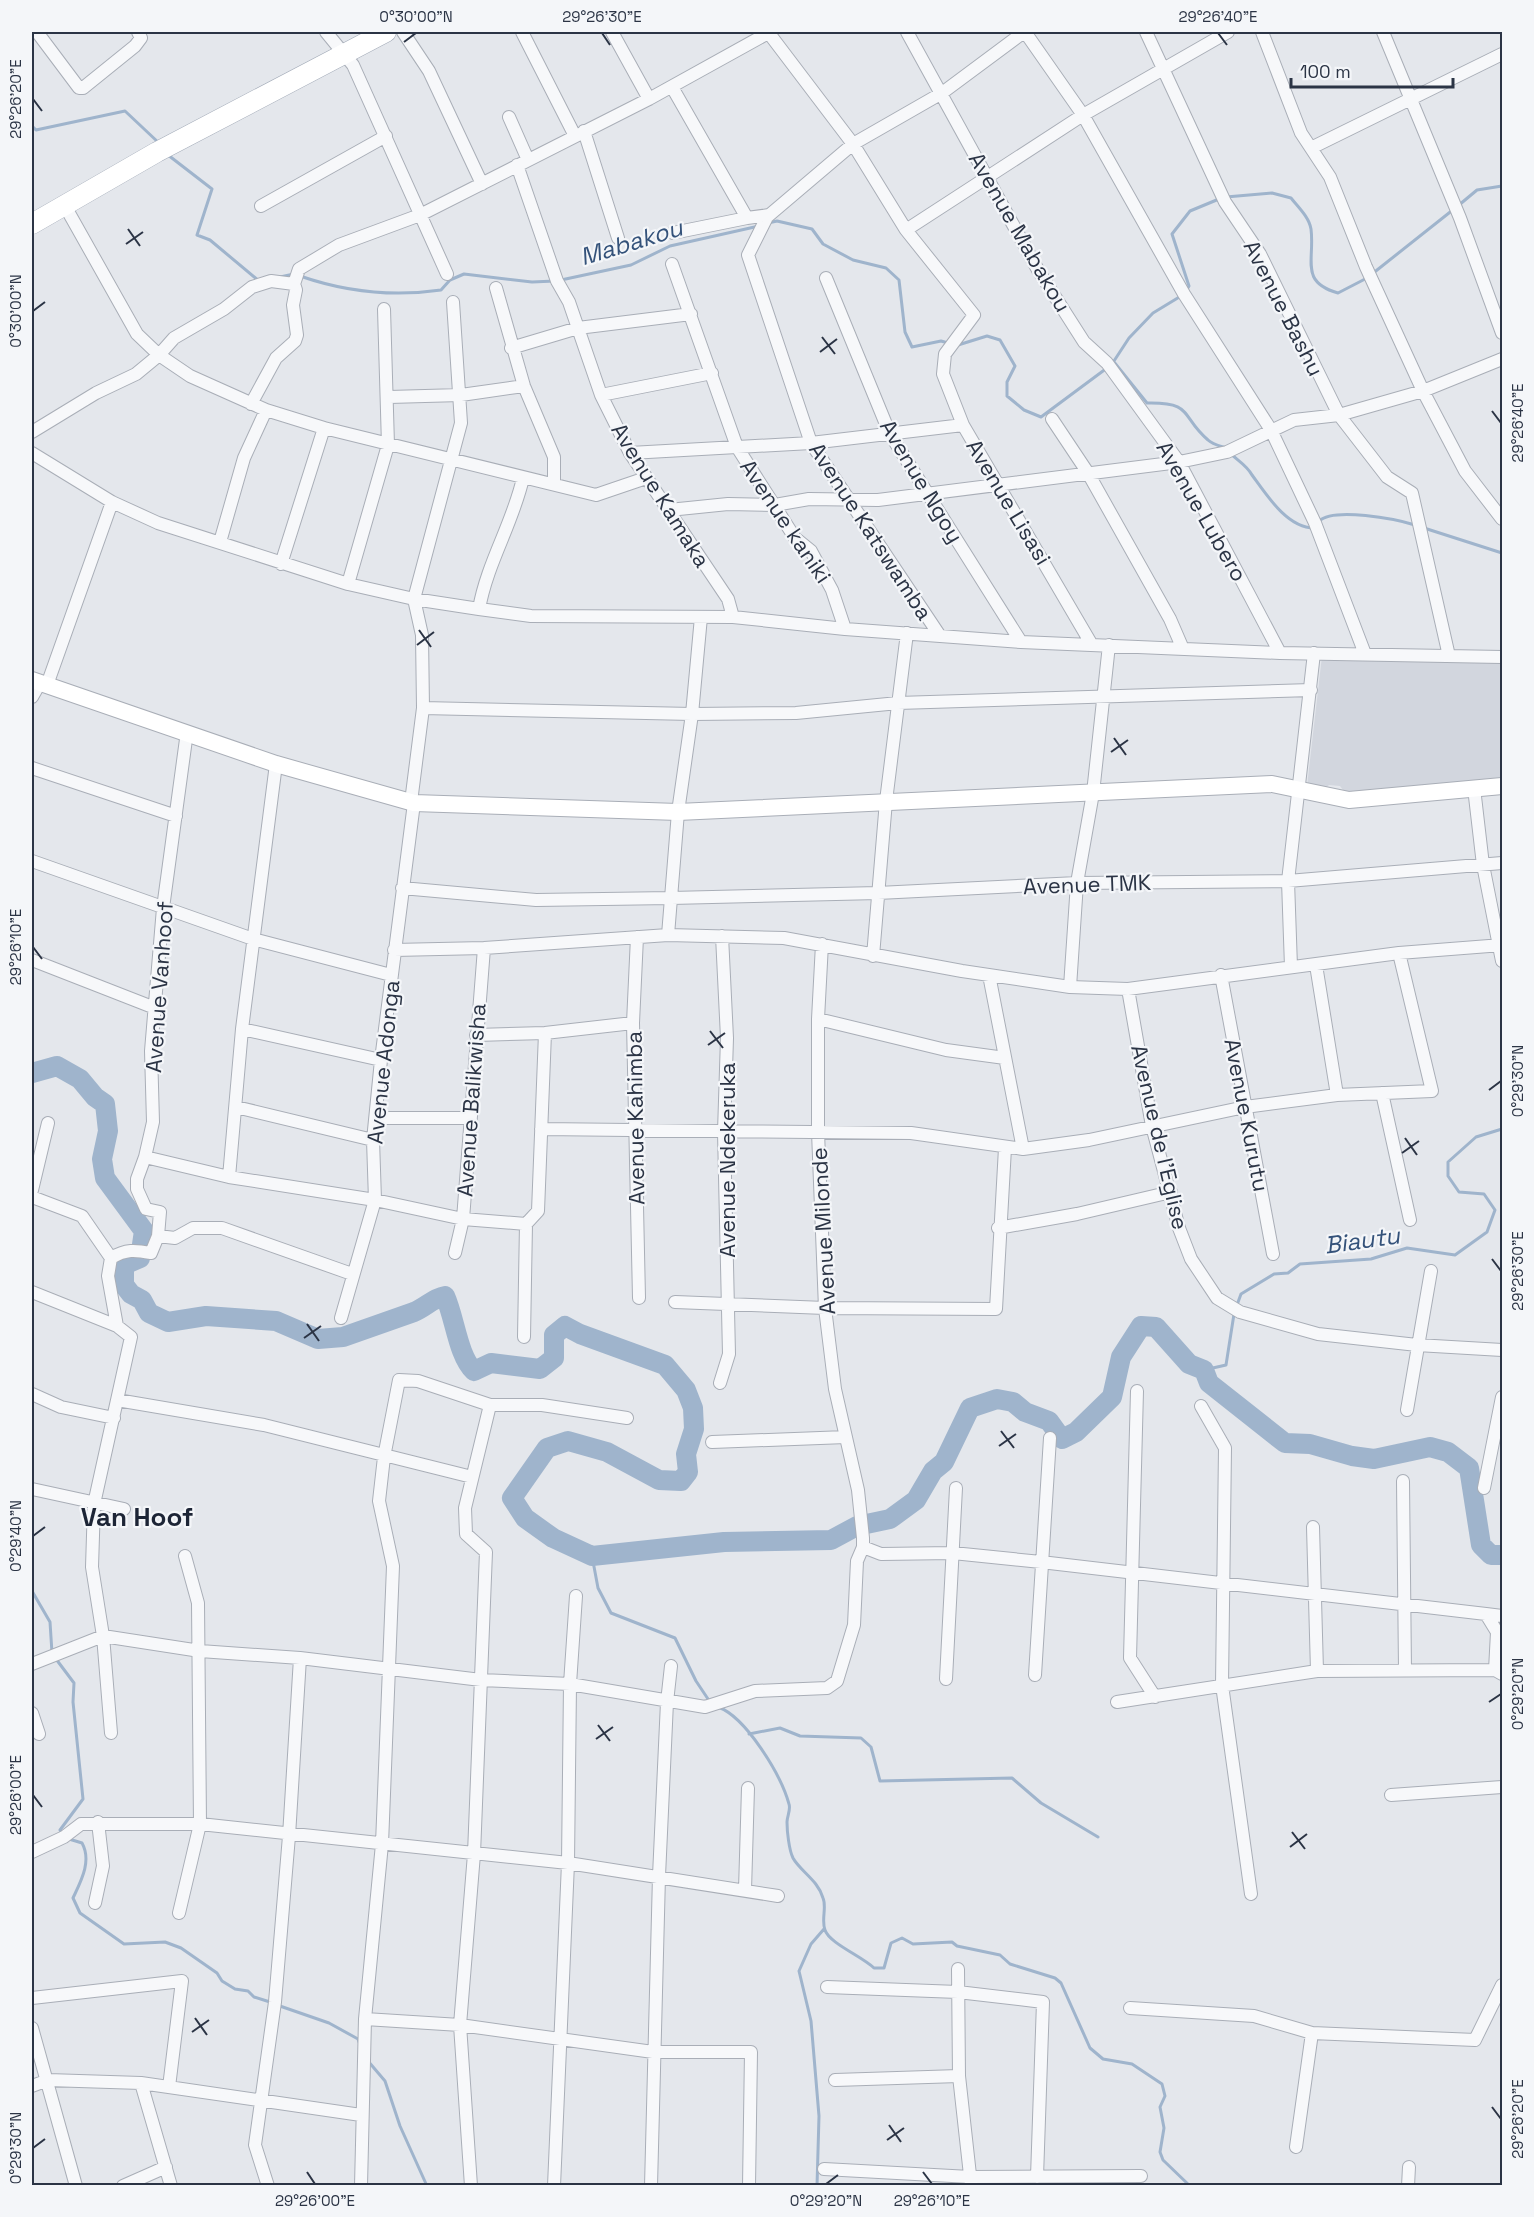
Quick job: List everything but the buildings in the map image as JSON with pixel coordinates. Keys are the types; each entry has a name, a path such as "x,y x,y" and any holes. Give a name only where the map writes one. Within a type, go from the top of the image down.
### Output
{"main road":[{"path":"32,224 163,149 386,32"}],"street":[{"path":"37,32 79,88 83,88 135,46 141,38 138,32"},
{"path":"326,32 352,64 447,274"},
{"path":"403,32 429,71 482,184"},
{"path":"522,32 579,134 618,238"},
{"path":"612,32 649,99"},
{"path":"32,432 96,393 136,374 159,356 174,338 224,309 252,287 271,281 296,278 339,245 420,215 672,87 769,32 853,144 906,230 988,179 1083,115 1228,32"},
{"name":"Avenue Mabakou","path":"906,32 942,93 1038,270 1078,333 1115,374"},
{"path":"674,232 768,216 853,144 942,93 1024,32 1083,115 1184,294 1271,430 1316,526 1365,654"},
{"name":"Avenue Bashu","path":"1146,32 1222,196 1260,254 1339,415 1387,477 1412,493 1449,656"},
{"path":"1262,32 1301,133 1313,147 1330,177 1366,267 1375,281 1423,391 1465,471 1503,519"},
{"path":"1383,32 1460,218 1503,333"},
{"path":"1313,147 1503,54"},
{"path":"672,87 747,219"},
{"name":"Avenue Kamaka","path":"509,117 557,281 569,302 601,394 630,453 728,599 733,617"},
{"path":"261,206 386,136"},
{"path":"65,206 137,334 159,356 190,376 250,404 324,428 596,495 646,478"},
{"name":"Avenue Katswamba","path":"768,216 757,233 748,255 811,443 940,636"},
{"name":"Avenue Lisasi","path":"906,230 974,315 945,354 942,375 963,425 1092,645"},
{"name":"Avenue kaniki","path":"672,264 737,447 795,538 811,551 832,590 845,629"},
{"path":"250,404 276,358 295,341 297,335 293,305 296,278"},
{"name":"Avenue Ngoy","path":"826,278 890,434 1021,642"},
{"path":"496,288 511,348 524,386 554,457 554,483"},
{"path":"414,599 453,460 461,423 461,395 456,363 453,302"},
{"path":"348,584 388,445 389,397 384,309"},
{"path":"511,348 578,328 691,314"},
{"path":"669,510 728,504 775,505 809,499 878,500 1179,462 1228,451 1294,420 1339,415 1423,391 1503,359"},
{"path":"601,394 712,373"},
{"name":"Avenue Lubero","path":"1115,374 1179,462 1280,653"},
{"path":"389,397 461,395 524,386"},
{"path":"220,542 244,458 266,410"},
{"path":"1052,419 1088,473 1170,619 1183,650"},
{"path":"630,453 811,443 963,425"},
{"path":"281,564 324,428"},
{"path":"32,457 112,502 158,523 348,584 414,599 479,609 531,616 733,617 845,629 1021,642 1183,650 1503,657"},
{"path":"479,609 483,586 518,499 523,478"},
{"path":"112,502 37,686 187,732 276,764 412,803 678,812 1272,784 1349,800 1503,786"},
{"name":"Avenue Adonga","path":"341,1318 375,1200 373,1140 423,708 422,635 414,599"},
{"path":"668,935 678,812 692,714 700,617"},
{"name":"Avenue Katswamba","path":"886,801 907,633"},
{"path":"1070,987 1077,883 1093,793 1109,645"},
{"path":"1290,967 1287,881 1314,653"},
{"path":"423,708 692,714 796,713 898,703 1311,690"},
{"name":"Avenue Vanhoof","path":"158,1236 160,1212 146,1209 137,1189 137,1179 153,1122 151,1051 164,908 187,732"},
{"path":"229,1177 242,1029 276,764"},
{"path":"32,768 176,816"},
{"path":"1474,788 1483,865 1503,961"},
{"path":"873,956 886,801"},
{"path":"32,861 253,939 391,975"},
{"name":"Avenue TMK","path":"402,888 536,900 671,898 878,893 1077,883 1287,881 1503,863"},
{"path":"394,950 484,948 668,935 784,938 873,956 1070,987 1128,988 1399,953 1501,945"},
{"name":"Avenue Ndekeruka","path":"720,1383 729,1354 724,1132 727,1038 722,936"},
{"name":"Avenue Kahimba","path":"638,937 633,1023 639,1298"},
{"name":"Avenue Milonde","path":"667,1702 712,1704 755,1691 827,1688 837,1681 854,1625 857,1561 863,1543 862,1515 835,1389 825,1308 818,1132 818,1019 822,944"},
{"name":"Avenue Balikwisha","path":"455,1253 463,1219 468,1118 484,948"},
{"path":"541,1129 911,1133 1023,1149 1089,1140 1245,1107 1337,1095 1432,1091 1399,953"},
{"path":"32,960 155,1008"},
{"path":"1316,964 1337,1095"},
{"path":"989,975 1023,1149"},
{"name":"Avenue Kurutu","path":"1221,975 1273,1254"},
{"name":"Avenue de l'Eglise","path":"1128,988 1152,1125 1179,1228 1191,1258 1217,1298 1235,1309 1318,1334 1417,1345"},
{"path":"818,1019 946,1050 1005,1058"},
{"path":"476,1035 544,1033 633,1023"},
{"path":"242,1029 381,1060"},
{"path":"524,1337 526,1224 538,1211 544,1033"},
{"path":"1382,1093 1410,1220"},
{"path":"236,1107 373,1140"},
{"path":"376,1118 468,1118"},
{"path":"32,1190 48,1123"},
{"path":"675,1302 825,1308 996,1309 998,1228 1005,1148"},
{"path":"145,1157 229,1177 375,1200 463,1219 526,1224"},
{"path":"998,1228 1077,1214 1171,1192"},
{"path":"32,1197 82,1216 111,1258 108,1276 117,1326"},
{"path":"111,1258 121,1252 133,1250 151,1253 158,1236 175,1239 193,1228 222,1228 352,1274"},
{"path":"1407,1410 1431,1271"},
{"path":"32,1292 117,1326 131,1337 94,1504 93,1567 103,1636 111,1734"},
{"path":"1417,1345 1503,1350"},
{"path":"361,2186 365,2019 382,1844 393,1566 379,1501 384,1456 399,1380 418,1381 490,1405 542,1405 627,1418"},
{"path":"1137,1391 1130,1658 1155,1696"},
{"path":"32,1394 61,1407 114,1418"},
{"path":"1484,1488 1503,1397"},
{"path":"117,1400 264,1425 472,1477"},
{"path":"471,2186 460,2025 474,1854 486,1552 466,1534 465,1508 490,1405"},
{"path":"1201,1406 1225,1448 1222,1685 1251,1894"},
{"path":"712,1442 846,1437"},
{"path":"1035,1675 1050,1438"},
{"path":"1403,1481 1405,1670"},
{"path":"946,1678 956,1488"},
{"path":"32,1489 124,1509"},
{"path":"1313,1527 1317,1671"},
{"path":"863,1543 881,1554 953,1553 1131,1571 1503,1616"},
{"path":"179,1913 200,1824 198,1603 185,1556"},
{"path":"554,2186 568,1863 570,1684 576,1596"},
{"path":"1118,1702 1317,1671 1499,1672 1497,1632 1486,1614"},
{"path":"32,1664 103,1636 200,1651 300,1658 481,1680 570,1684 667,1702"},
{"path":"268,2186 255,2145 274,2004 289,1836 300,1658"},
{"path":"651,2186 659,1875 667,1702 671,1666"},
{"path":"32,1713 39,1734"},
{"path":"1391,1795 1503,1787"},
{"path":"745,1890 748,1788"},
{"path":"95,1903 103,1866 98,1822"},
{"path":"32,1852 64,1837 81,1824 98,1822 200,1824 289,1836 568,1863 659,1875 778,1896"},
{"path":"958,1969 959,2076 970,2181"},
{"path":"32,1998 182,1981 169,2087"},
{"path":"1130,2008 1254,2016 1312,2033 1474,2040 1503,1985"},
{"path":"827,1987 958,1992 1043,2002 1037,2177"},
{"path":"365,2019 460,2025 653,2052 751,2052 749,2186"},
{"path":"32,2028 76,2186"},
{"path":"1296,2147 1312,2033"},
{"path":"835,2080 959,2076"},
{"path":"32,2086 48,2080 141,2083 361,2115"},
{"path":"141,2083 171,2186"},
{"path":"123,2186 166,2167"},
{"path":"1408,2186 1409,2167"},
{"path":"824,2169 970,2181 1037,2177 1141,2176"}],"shaded area":[{"path":"1322,656 1502,659 1502,777 1347,795 1340,786 1329,785 1322,791 1307,786"}],"waterway":[{"name":"Mabakou","path":"32,126 36,130 125,111 159,143"},
{"name":"Mabakou","path":"168,155 212,189 197,235 210,240 259,281"},
{"path":"1459,205 1477,190 1502,186"},
{"path":"1226,197 1272,193 1291,198 1310,225 1311,268 1318,283 1338,293 1367,278"},
{"path":"1186,291 1189,286 1172,234 1190,211 1219,199"},
{"path":"1372,274 1454,209"},
{"name":"Mabakou","path":"768,223 777,221 812,229 823,244 853,260 886,268 899,280 905,332 912,347 941,341 948,343"},
{"name":"Mabakou","path":"561,280 631,265 670,246 759,226"},
{"name":"Mabakou","path":"280,277 294,274"},
{"name":"Mabakou","path":"300,276 335,286 387,293 441,290 450,280 464,274 532,282 555,281"},
{"path":"1112,364 1129,338 1153,313 1181,296"},
{"path":"958,345 987,336 1000,340 1015,366 1007,382 1007,396 1024,410 1041,417 1107,368"},
{"path":"1114,362 1147,403 1162,403 1180,408 1208,440 1226,448"},
{"path":"1232,455 1248,469 1278,509 1304,527 1314,528"},
{"path":"1319,521 1327,517 1351,515 1380,517 1415,525"},
{"path":"1424,528 1502,553"},
{"path":"32,1073 57,1066 80,1079 95,1097 105,1104 108,1131 102,1159 105,1178 144,1231 140,1258 124,1265 124,1285 131,1294 142,1300 149,1313 168,1322 206,1316 276,1321 318,1339 343,1337 414,1312 445,1296 460,1346 474,1371 491,1363 540,1369 554,1358 554,1335 565,1326 580,1334 665,1365 686,1390 693,1408 694,1429 686,1454 688,1472 681,1481 659,1480 607,1452 568,1441 547,1448 512,1498 525,1518 553,1538 592,1556 724,1542 831,1540 857,1526 890,1519 916,1500 933,1471 944,1462 970,1408 997,1399 1013,1402 1025,1412 1049,1421 1062,1439 1076,1432 1112,1397 1121,1357 1141,1326 1156,1327 1189,1364 1204,1370 1209,1383 1285,1443 1310,1444 1352,1456 1374,1459 1430,1447 1448,1452 1469,1468 1481,1545 1491,1555 1502,1555"},
{"name":"Biautu","path":"1237,1305 1241,1294 1274,1274 1288,1273 1300,1264 1371,1259 1407,1248 1455,1255 1487,1232 1495,1210 1484,1194 1459,1192 1448,1176 1448,1162 1476,1137 1502,1129"},
{"name":"Biautu","path":"1204,1370 1226,1365 1234,1314"},
{"path":"592,1556 598,1588 611,1613 675,1638 696,1681 710,1702"},
{"path":"32,1591 50,1622 52,1653"},
{"path":"56,1659 74,1683 73,1702 83,1799 60,1830 62,1833"},
{"path":"718,1707 729,1713 751,1734 785,1792 789,1806 787,1826 792,1855 821,1892 824,1902 824,1926 828,1935 874,1968 884,1968 891,1943 902,1938 913,1944 952,1942 957,1946 1000,1955 1010,1964 1055,1978 1061,1983 1090,2048 1103,2059 1132,2064 1162,2084 1165,2096 1160,2107 1164,2128 1160,2152 1163,2160 1190,2186"},
{"path":"749,1734 780,1728 800,1736 861,1738 871,1747 880,1781 1012,1778 1041,1803 1098,1837"},
{"path":"69,1839 82,1843 85,1850 86,1864 73,1898 80,1913 124,1944 165,1942 181,1948 217,1973 222,1981 235,1989 248,1991 254,1997 270,2002"},
{"path":"817,2186 819,2116 811,2021 799,1971 811,1944 824,1929"},
{"path":"277,2005 329,2023 358,2039 359,2042"},
{"path":"368,2061 385,2081 400,2126 427,2186"}],"district":[{"name":"Van Hoof","path":"137,1517"}]}
